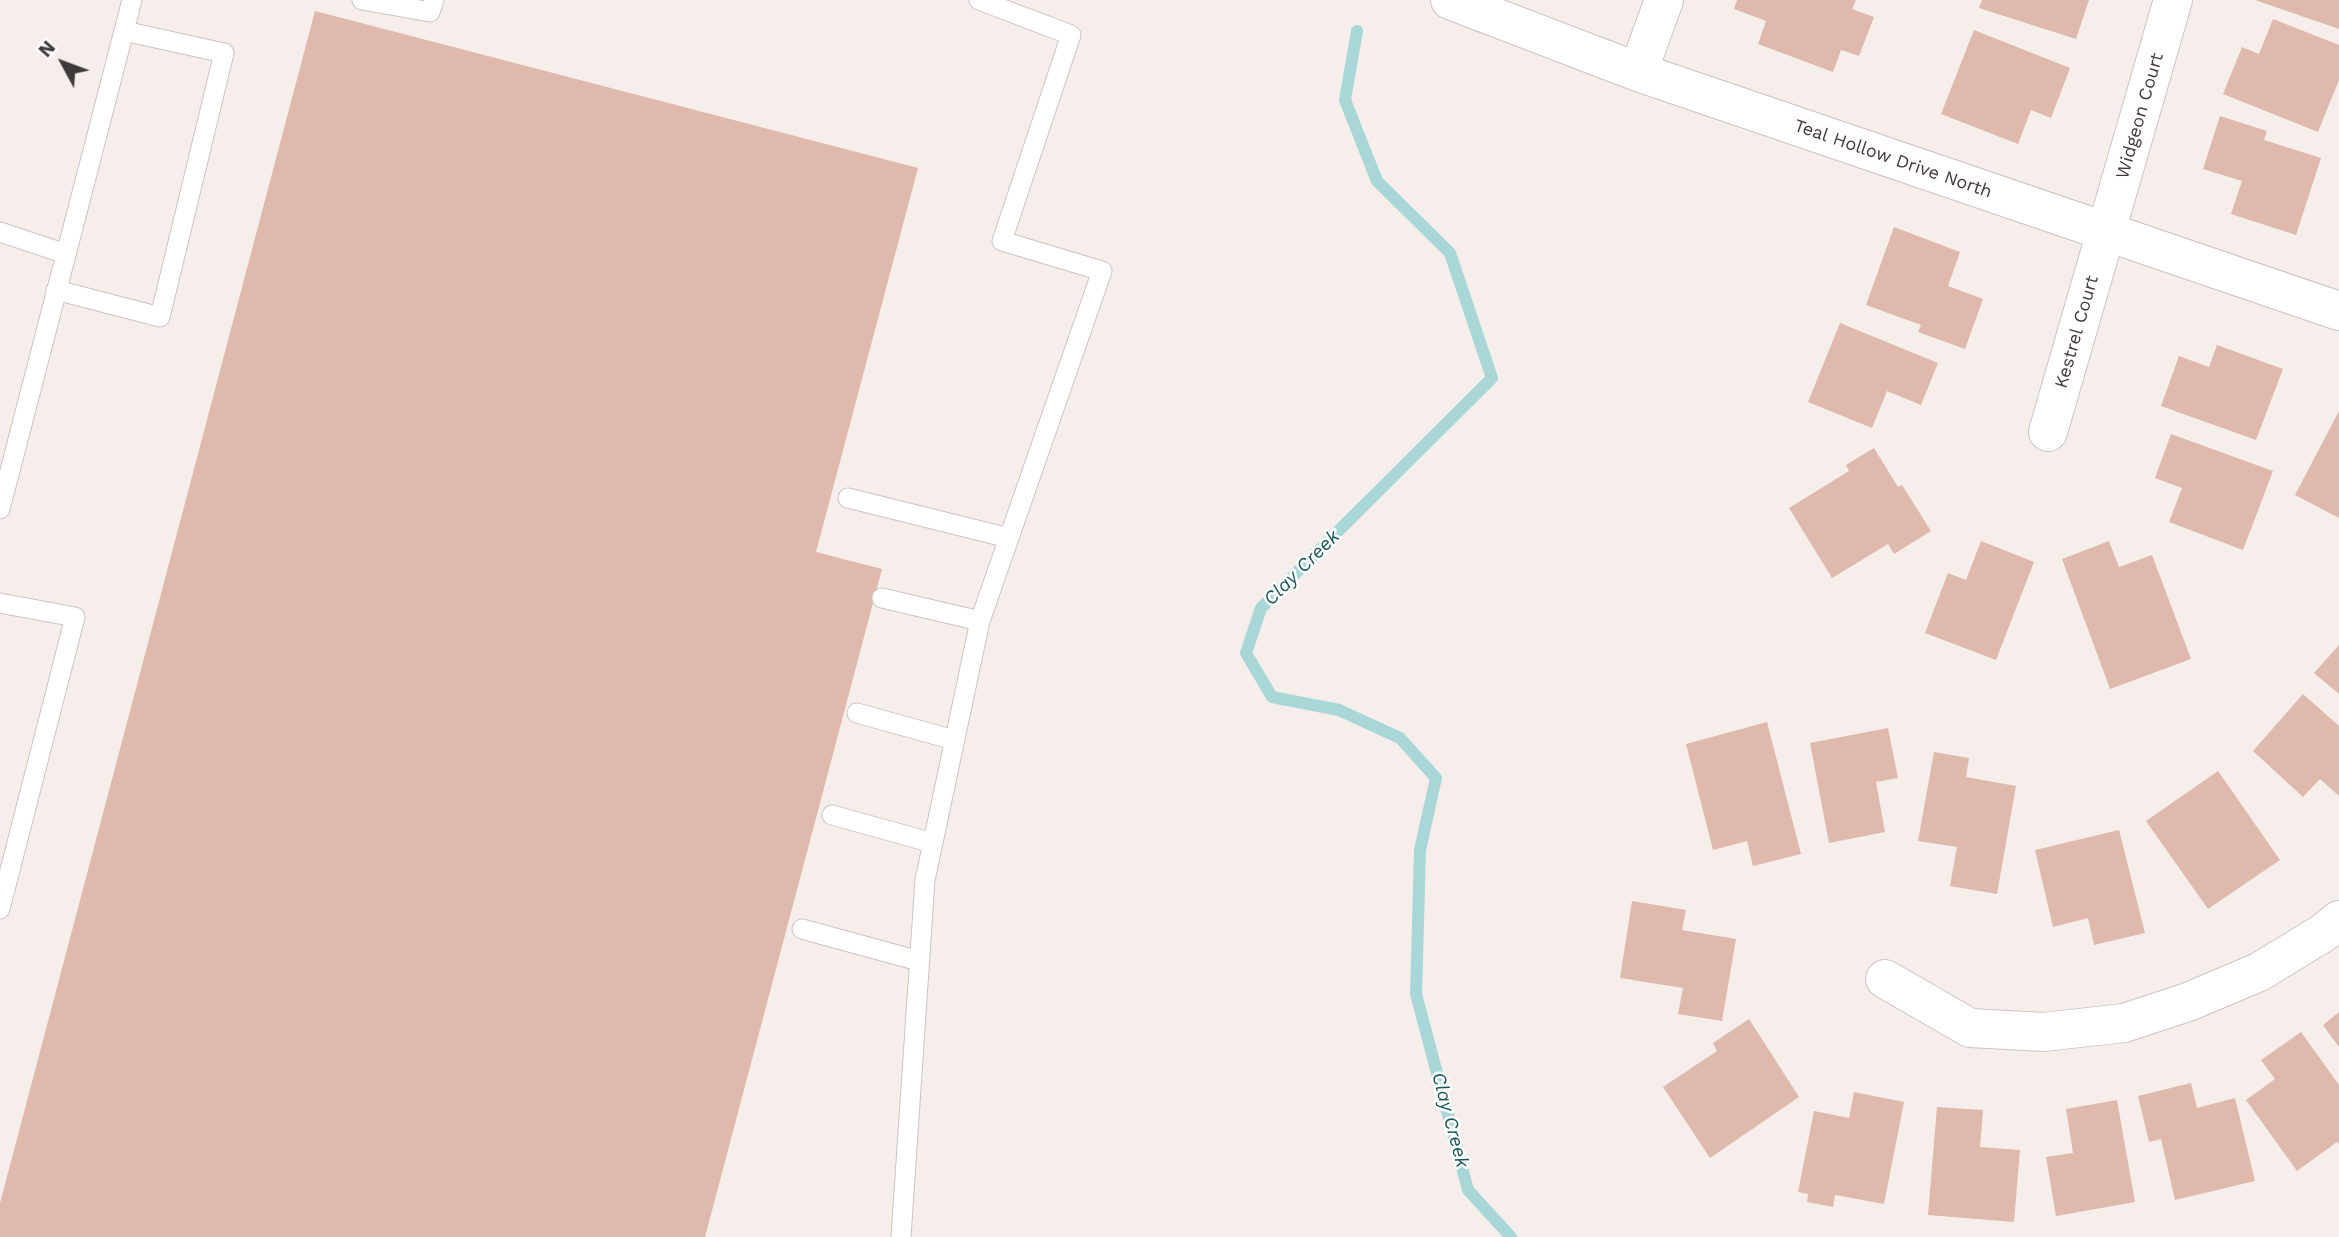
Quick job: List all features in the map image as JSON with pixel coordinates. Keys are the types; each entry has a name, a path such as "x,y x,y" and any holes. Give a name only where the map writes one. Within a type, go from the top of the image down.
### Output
{"street":[{"name":"Teal Hollow Drive North","path":"1450,0 1639,72 2339,311"},
{"path":"1639,72 1664,0"},
{"name":"Widgeon Court","path":"2106,233 2173,0"},
{"name":"Kestrel Court","path":"2048,432 2106,233"},
{"path":"1885,979 1970,1028 2044,1032 2124,1023 2188,1002 2259,972 2323,933 2339,920"}],"lane":[{"path":"0,509 132,0"},
{"path":"362,0 430,12 434,0"},
{"path":"901,1237 925,880 954,740 980,621 1102,271 1002,241 1071,35 979,0"},
{"path":"57,290 160,317 224,53 124,32"},
{"path":"0,232 66,254"},
{"path":"848,498 1009,538"},
{"path":"882,598 980,621"},
{"path":"0,603 75,617 0,909"},
{"path":"857,713 954,740"},
{"path":"832,814 933,843"},
{"path":"802,929 919,961"}],"building":[{"path":"1737,0 1856,0 1852,9 1874,17 1859,56 1841,50 1833,72 1758,44 1766,21 1734,9"},
{"path":"1982,0 2089,0 2076,39 1979,8"},
{"path":"2255,0 2339,0 2339,29"},
{"path":"315,11 918,168 816,552 882,569 705,1237 0,1237 0,1203"},
{"path":"2273,19 2339,45 2339,80 2318,132 2223,94 2242,47 2259,54"},
{"path":"1974,30 2070,68 2051,118 2031,110 2018,144 1941,114"},
{"path":"2220,116 2267,131 2264,140 2321,158 2296,235 2231,214 2242,181 2203,169"},
{"path":"1894,227 1960,252 1948,286 1983,299 1965,349 1918,332 1921,325 1866,305"},
{"path":"1840,323 1938,363 1921,405 1887,391 1872,428 1808,402"},
{"path":"2217,345 2283,369 2256,440 2161,406 2179,356 2209,367"},
{"path":"2339,411 2339,518 2295,495"},
{"path":"2171,434 2273,471 2243,550 2169,522 2182,488 2155,478"},
{"path":"1874,448 1898,487 1902,485 1931,531 1894,554 1888,544 1832,578 1789,508 1849,471 1846,465"},
{"path":"1981,541 2034,562 1996,660 1925,633 1948,573 1966,580"},
{"path":"2109,541 2119,567 2152,555 2191,659 2110,689 2062,559"},
{"path":"2339,645 2339,694 2314,673"},
{"path":"2303,694 2339,726 2339,796 2320,779 2303,797 2253,751"},
{"path":"1767,722 1801,854 1753,866 1747,841 1713,850 1686,744"},
{"path":"1888,728 1898,778 1876,782 1885,832 1829,843 1810,743"},
{"path":"1934,752 1969,758 1966,777 2016,786 1997,894 1950,886 1957,847 1918,841"},
{"path":"2218,771 2280,860 2208,909 2146,821"},
{"path":"2119,830 2145,933 2094,945 2088,918 2053,927 2035,850"},
{"path":"1632,901 1686,910 1682,930 1736,939 1722,1021 1678,1014 1683,988 1620,978"},
{"path":"2339,1012 2339,1047 2323,1025"},
{"path":"1749,1019 1799,1097 1710,1158 1663,1087 1717,1051 1713,1043"},
{"path":"2301,1032 2339,1085 2339,1144 2337,1142 2297,1171 2246,1100 2275,1079 2261,1060"},
{"path":"2191,1083 2197,1108 2235,1098 2255,1181 2175,1200 2161,1139 2149,1142 2138,1096"},
{"path":"1854,1092 1904,1102 1884,1204 1835,1195 1833,1207 1807,1202 1808,1194 1798,1192 1814,1111 1849,1118"},
{"path":"2117,1100 2135,1202 2056,1216 2046,1157 2073,1153 2066,1109"},
{"path":"1937,1107 1983,1110 1980,1147 2020,1150 2014,1222 1928,1215"}],"waterway":[{"name":"Clay Creek","path":"1357,31 1345,100 1377,181 1450,253 1492,378 1261,608 1246,653 1272,697 1339,710 1400,738 1436,778 1420,850 1416,994 1468,1190 1511,1237"}]}
